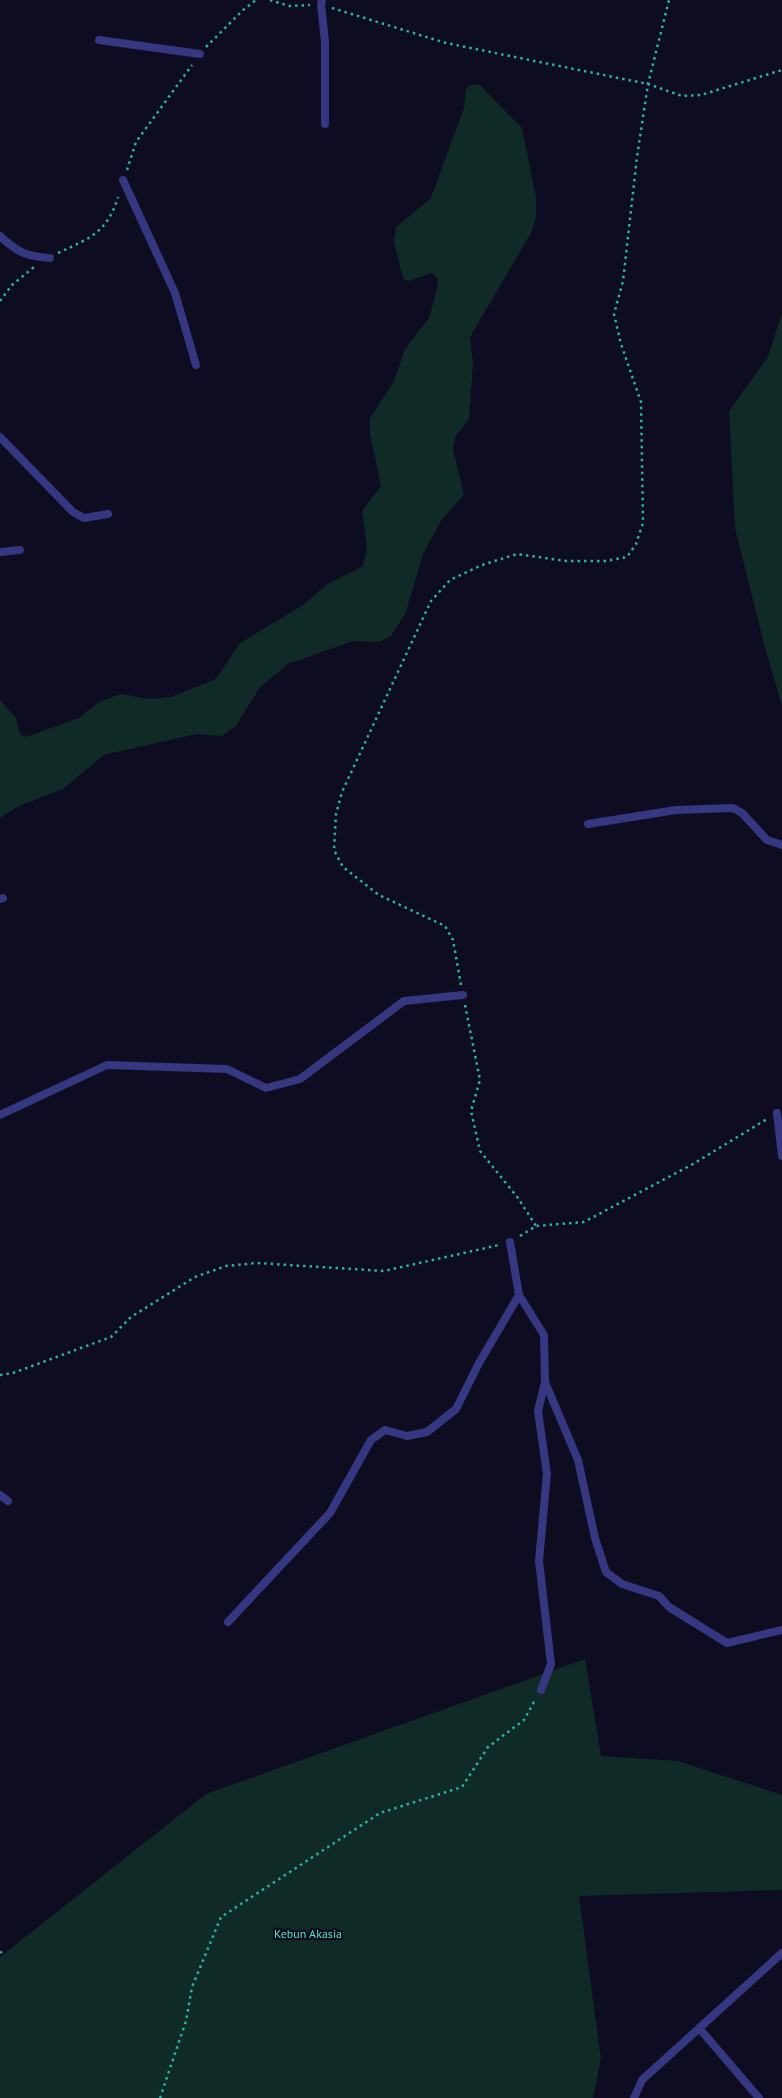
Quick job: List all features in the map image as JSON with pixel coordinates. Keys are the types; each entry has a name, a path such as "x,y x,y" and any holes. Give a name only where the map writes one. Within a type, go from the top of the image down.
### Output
{"lane":[{"path":"321,2 325,42 325,124"},
{"path":"99,40 200,54"},
{"path":"123,180 175,293 196,365"},
{"path":"0,236 10,246 28,256 50,258"},
{"path":"0,436 73,512 84,518 108,514"},
{"path":"0,552 20,550"},
{"path":"588,824 676,810 733,808 742,813 767,840 782,845"},
{"path":"0,1115 107,1065 226,1069 266,1088 300,1079 404,1001 463,995"},
{"path":"777,1112 782,1156"},
{"path":"510,1242 519,1295 544,1335 545,1382 538,1411 547,1474 539,1561 551,1664 541,1690"},
{"path":"228,1622 330,1513 371,1440 385,1430 407,1436 427,1432 456,1409 479,1363 519,1295"},
{"path":"545,1382 578,1460 595,1538 606,1572 622,1584 659,1596 669,1607 727,1643 782,1630"},
{"path":"0,1495 8,1501"},
{"path":"634,2098 642,2080 782,1953"},
{"path":"699,2028 759,2098"}],"path":[{"path":"0,301 12,285 35,266 96,235 112,214 136,142 200,54 243,10 256,0"},
{"path":"270,0 289,6 321,2 446,43 648,84 682,96 701,95 782,70"},
{"path":"536,1226 518,1198 480,1151 471,1111 480,1080 453,940 445,926 379,895 343,868 334,850 336,814 342,792 431,601 450,580 482,565 516,554 566,561 606,561 627,557 636,544 643,522 641,402 621,344 614,314 623,281 637,157 648,84 669,0"},
{"path":"0,1375 13,1373 111,1337 131,1317 195,1277 226,1266 257,1263 384,1271 510,1242 536,1226 584,1222 693,1164 777,1112"},
{"path":"160,2098 186,2021 192,1987 220,1917 380,1813 462,1787 488,1747 524,1720 541,1690"},
{"path":"0,1953 5,1949"}],"green space":[{"path":"473,84 480,85 522,128 536,198 536,217 531,233 470,337 473,363 469,419 455,437 453,450 464,494 441,521 423,554 406,612 391,636 379,642 353,641 288,664 260,687 236,726 221,736 196,734 104,755 63,789 19,806 0,818 0,700 16,718 20,734 26,737 79,718 99,702 121,694 149,699 171,697 216,679 240,643 303,605 329,583 363,566 367,548 362,511 381,486 370,434 370,418 394,381 405,349 429,318 438,285 437,278 432,273 408,281 403,278 394,242 396,227 431,198 464,108 466,88"},
{"path":"782,313 782,706 735,528 729,411 768,357"},
{"name":"Kebun Akasia","path":"585,1659 601,1756 678,1761 782,1795 782,1890 579,1896 601,2059 593,2098 0,2098 0,1957 206,1794"}]}
